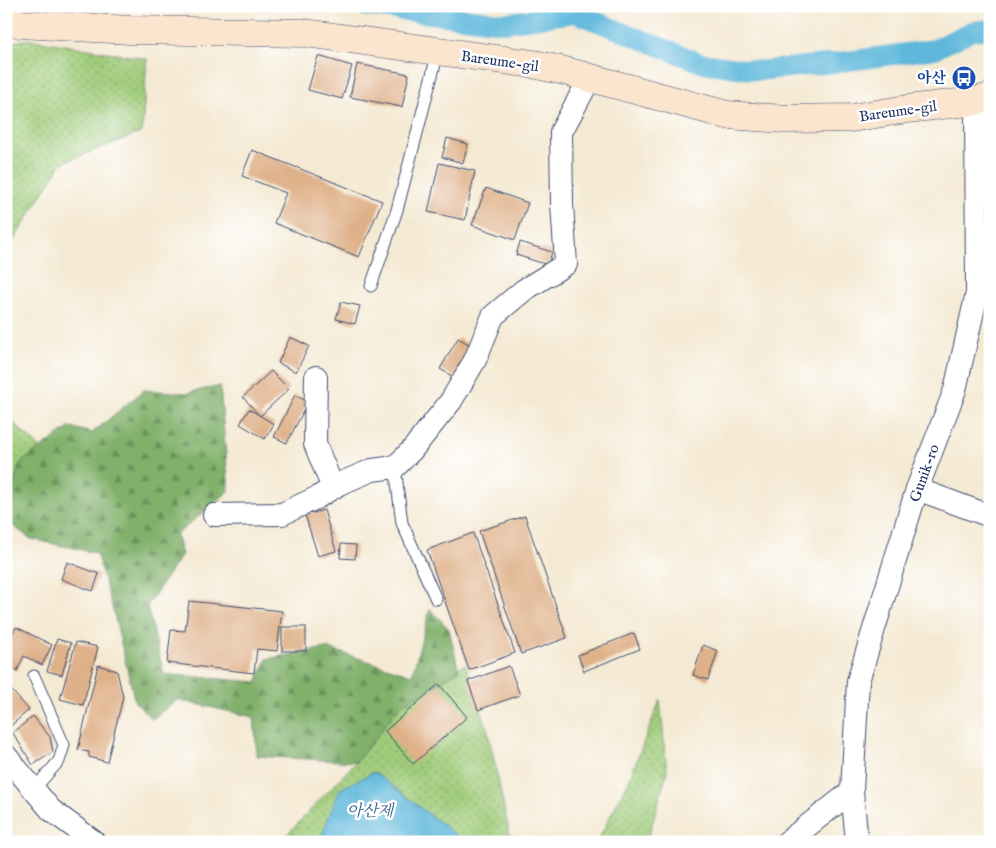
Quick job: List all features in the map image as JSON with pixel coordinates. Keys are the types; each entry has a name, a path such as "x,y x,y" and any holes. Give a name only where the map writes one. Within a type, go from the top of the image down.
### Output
{"street":[{"name":"Bareume-gil","path":"11,22 131,30 305,33 533,64 726,115 784,119 850,118 983,99"},
{"path":"214,515 282,514 318,498 339,484 372,470 395,467 412,450 451,401 475,360 493,316 524,290 566,264 562,204 561,132 590,78"},
{"name":"Gunik-ro","path":"857,842 852,792 858,681 917,489 956,390 977,293 983,99"},
{"path":"316,377 315,444 332,488"},
{"path":"917,489 990,516"},
{"path":"6,756 51,810 92,842"},
{"path":"787,842 852,792"}],"lane":[{"path":"372,286 397,210 438,52"},
{"path":"395,467 402,523 436,599"},
{"path":"34,676 64,745 58,762 34,789"}],"green space":[{"path":"29,39 147,59 142,132 62,163 6,252 6,43"},
{"path":"220,386 229,491 176,535 182,554 147,606 164,674 257,682 267,659 326,648 412,675 430,609 449,629 459,671 401,705 356,762 257,756 254,717 178,700 152,719 135,702 113,610 96,553 31,539 6,521 6,509 20,463 70,427 92,433 144,390 187,393"},
{"path":"6,416 41,449 20,463 6,509"},
{"path":"465,664 487,727 510,836 556,842 280,842 356,762 401,705"},
{"path":"660,700 667,772 647,842 597,842 629,780"}],"water":[{"name":"아산제","path":"374,772 465,842 319,842 340,789"}],"building":[{"path":"318,56 352,66 342,99 308,90"},
{"path":"357,64 409,74 402,107 350,97"},
{"path":"447,138 468,144 463,163 442,157"},
{"path":"252,150 382,201 359,257 274,223 286,193 242,176"},
{"path":"439,163 475,171 465,220 428,212"},
{"path":"486,188 528,203 515,240 472,225"},
{"path":"520,242 552,252 548,265 516,255"},
{"path":"341,302 360,306 355,324 336,319"},
{"path":"290,337 309,346 296,372 278,363"},
{"path":"458,338 474,347 455,378 440,369"},
{"path":"271,371 289,389 260,416 243,397"},
{"path":"295,395 308,402 287,443 274,437"},
{"path":"249,409 274,424 265,439 240,424"},
{"path":"324,510 336,551 318,556 305,515"},
{"path":"525,516 567,638 521,654 479,531"},
{"path":"473,533 515,653 469,670 427,550"},
{"path":"341,544 356,545 355,559 340,558"},
{"path":"67,562 99,574 93,591 61,579"},
{"path":"189,601 282,611 277,651 257,649 254,673 167,663 171,630 185,631"},
{"path":"16,627 52,645 42,665 24,656 17,671 6,665 6,647"},
{"path":"282,627 306,627 306,651 282,651"},
{"path":"634,633 640,649 584,671 578,655"},
{"path":"57,639 71,643 62,675 47,671"},
{"path":"76,642 98,647 83,705 60,699"},
{"path":"703,645 718,651 708,680 693,675"},
{"path":"98,665 117,671 123,697 107,762 89,757 89,752 78,750"},
{"path":"509,666 520,695 478,710 468,681"},
{"path":"6,684 29,710 8,728 6,726"},
{"path":"439,684 467,717 413,764 385,731"},
{"path":"33,716 50,737 53,752 33,765 13,733"}],"waterway":[{"path":"365,6 504,23 575,13 701,63 759,71 935,49 972,31 990,29"}],"place":[{"name":"아산","path":"964,78"}]}
